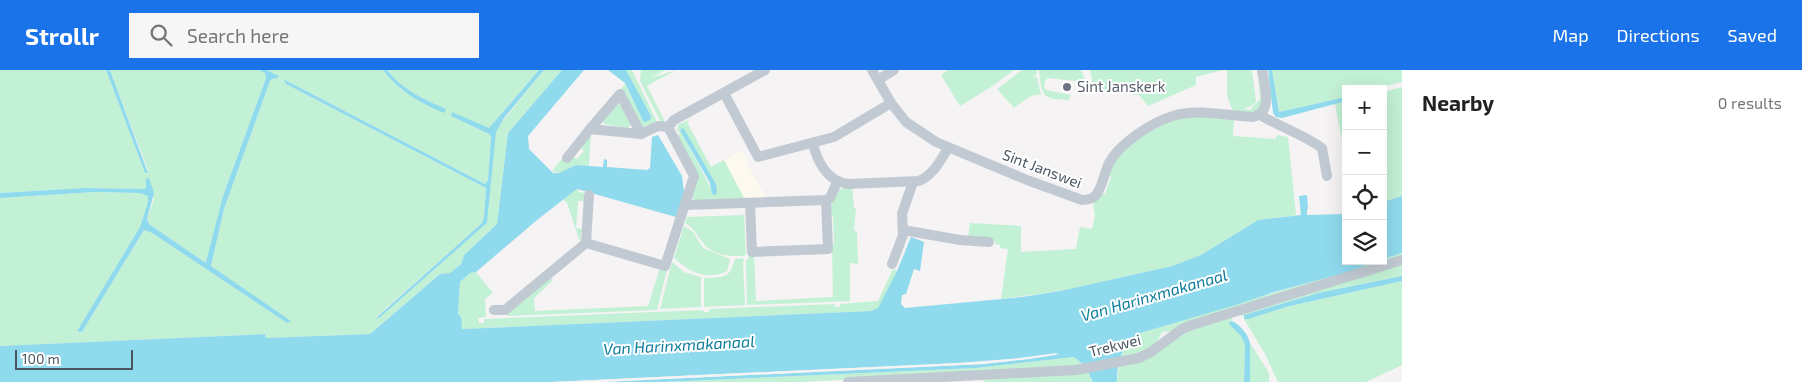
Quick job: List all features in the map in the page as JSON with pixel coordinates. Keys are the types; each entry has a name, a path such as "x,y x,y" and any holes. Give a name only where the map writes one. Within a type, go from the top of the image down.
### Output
{"street":[{"path":"668,127 674,120 724,93 754,73 765,70"},
{"name":"Sint Janswei","path":"872,70 891,103 906,122 936,142 1079,200 1086,200 1096,194 1108,165 1116,153 1138,135 1162,120 1189,113 1246,117 1260,115 1306,137 1322,148 1327,176"},
{"path":"878,80 894,70"},
{"path":"1260,115 1265,109 1266,100 1262,70"},
{"path":"724,93 758,157 813,144 836,136 891,103"},
{"path":"567,158 620,94 641,134"},
{"path":"590,129 641,134 658,126 668,127"},
{"path":"586,243 664,266 693,180 693,173 668,127"},
{"path":"813,144 817,158 825,171 837,182 848,184 913,182 922,180 930,174 948,148"},
{"path":"685,205 826,200 830,198 837,182"},
{"path":"892,264 901,240 903,230 902,214 913,182"},
{"path":"494,310 505,310 586,243 589,195"},
{"path":"750,203 752,252 828,249 826,200"},
{"path":"903,230 960,240 989,242"},
{"name":"Trekwei","path":"848,382 1076,370 1130,361 1151,352 1175,334 1192,325 1402,260"}],"shaded area":[{"path":"742,150 747,159 747,164 767,199 745,200 724,160"}],"green space":[{"path":"0,70 106,70 145,173 148,170 110,70 259,70 265,73 266,78 223,196 207,261 203,261 149,224 147,219 154,199 147,184 144,189 85,188 0,193"},
{"path":"267,70 383,70 403,91 446,109 421,98 400,83 387,70 539,70 489,128 451,116 489,134 491,137 488,180 485,184 285,80 286,84 486,188 482,223 377,318 487,223 497,128 544,70 562,70 508,133 497,224 464,255 461,264 450,273 440,274 370,334 266,338 265,334 0,346 0,198 95,192 139,193 148,196 140,227 77,331 82,332 144,230 152,233 287,323 211,266 224,209 270,81 279,76"},
{"path":"626,70 632,70 657,122 641,126 621,89 625,84 643,121 650,120 651,116"},
{"path":"641,70 665,70 651,78 676,70 647,86 665,122 661,122 640,81"},
{"path":"948,70 1014,70 960,106 941,75"},
{"path":"1022,70 1036,70 1037,74 1034,78 1037,77 1041,95 1030,97 1014,108 997,89"},
{"path":"1039,70 1081,70 1086,82 1048,78 1044,84 1046,90 1071,95 1069,100 1053,99 1045,95 1043,91"},
{"path":"1090,70 1223,70 1196,77 1196,85 1148,106 1139,95 1094,90"},
{"path":"1227,70 1252,70 1256,102 1243,109 1250,110 1260,99 1257,70 1262,102 1258,110 1249,113 1233,111 1227,96"},
{"path":"1272,70 1402,70 1402,82 1387,86 1342,85 1342,98 1279,112"},
{"path":"1402,87 1402,196 1387,201 1387,130 1387,91"},
{"path":"1342,102 1342,140 1335,104"},
{"path":"618,104 631,124 628,128 604,124 603,120 614,106"},
{"path":"1182,116 1234,118 1233,136 1276,139 1277,135 1288,137 1296,215 1258,220 1201,255 1172,266 1060,291 1001,299 1008,249 1000,248 1000,245 995,244 995,241 968,238 970,223 1021,226 1021,252 1076,249 1080,227 1092,229 1095,216 1093,203 1100,192 1105,194 1111,177 1108,175 1116,160 1114,158 1139,135 1160,123"},
{"path":"690,119 687,122 711,167 724,160 745,200 696,201 692,198 697,180 677,136 680,134 677,129 678,125","holes":["680,130 684,130 716,184 717,191 711,188"]},
{"path":"591,132 589,166 576,165 559,173 552,171 562,159 568,160 572,156 577,159 584,151 580,147"},
{"path":"852,186 854,208 856,208 854,230 857,232 858,264 850,263 850,301 747,305 746,262 749,256 754,255 756,301 833,297 832,247 834,244 833,217 830,214 830,207 837,191"},
{"path":"577,189 579,192 584,193 584,201 578,201 576,228 582,229 580,242 567,203 563,199"},
{"path":"744,215 746,255 741,256 729,256 713,251 685,223 687,217"},
{"path":"684,226 693,232 703,248 730,259 727,271 712,275 699,274 674,258"},
{"path":"1402,253 1402,259 1387,264 1387,258"},
{"path":"744,258 745,305 704,307 704,278 721,277 728,274 735,259"},
{"path":"672,262 684,272 701,277 701,307 660,309"},
{"path":"1402,262 1402,276 1318,293 1241,317 1243,313"},
{"path":"1366,265 1383,265 1172,331 1162,332 1154,348 1119,358 1133,338 1140,333"},
{"path":"660,268 667,270 657,310 507,316 507,313 550,277 553,280 534,298 535,311 648,306"},
{"path":"893,269 897,271 878,309 871,311 461,329 461,318 458,315 460,282 470,273 476,272 493,293 485,299 486,317 478,318 479,323 484,323 484,319 703,310 704,312 709,312 709,309 835,304 835,307 840,307 840,304 878,301"},
{"path":"1402,281 1402,365 1366,382 1278,382 1265,354 1244,319 1286,307"},
{"path":"1233,318 1229,323 1241,336 1245,345 1244,382 1117,382 1119,365 1178,334"},
{"path":"1250,343 1269,373 1269,382 1250,382"},
{"path":"1074,357 1085,366 802,382 664,382 976,368"},
{"path":"1088,371 1093,382 984,382 983,378"}],"water":[{"path":"106,70 110,70 148,173 145,173"},
{"path":"259,70 267,70 279,76 270,81 224,209 211,266 291,321 287,323 152,233 144,230 82,332 77,331 140,227 148,196 139,193 95,192 0,198 0,193 85,188 144,189 146,188 146,179 149,178 154,193 147,219 149,224 206,262 223,196 266,78 265,73"},
{"path":"383,70 387,70 414,93 446,109 444,113 411,96"},
{"path":"539,70 544,70 504,118 496,132 487,223 379,318 376,318 482,223 486,188 286,84 284,81 485,184 488,180 491,137 489,134 451,116 452,112 489,128"},
{"name":"Van Harinxmakanaal","path":"562,70 584,70 528,136 529,149 553,173 559,173 576,165 603,167 604,159 607,160 607,167 647,170 650,168 652,137 658,135 682,176 684,192 676,217 577,189 476,272 470,273 460,282 458,314 461,317 462,329 871,311 878,308 897,271 911,237 924,242 920,271 914,269 906,294 902,295 901,304 905,308 1022,297 1060,291 1172,266 1201,255 1258,220 1301,215 1299,196 1307,195 1307,215 1342,214 1342,265 1367,265 1140,333 1129,342 1122,354 1118,367 1117,382 1093,382 1085,366 1074,357 976,368 664,382 602,382 983,364 1058,355 959,363 552,382 0,382 0,346 265,334 266,338 370,334 440,274 450,273 461,264 464,255 497,224 508,133"},
{"path":"608,70 626,70 651,116 650,120 643,121 625,83"},
{"path":"1268,70 1272,70 1279,112 1342,98 1342,102 1282,118 1276,117 1273,113"},
{"path":"682,128 716,184 716,195 712,194 710,183 681,132"},
{"path":"1402,196 1402,253 1387,258 1387,220 1387,201"},
{"path":"1402,276 1402,281 1286,307 1244,319 1244,315 1318,293"},
{"path":"1232,321 1243,330 1250,343 1250,382 1244,382 1245,345 1241,336 1230,325 1229,322"}],"pier":[{"path":"1059,354 983,364 602,382 552,382 959,363 1005,360"}],"place":[{"name":"Sint Janskerk","path":"1067,87"}]}
